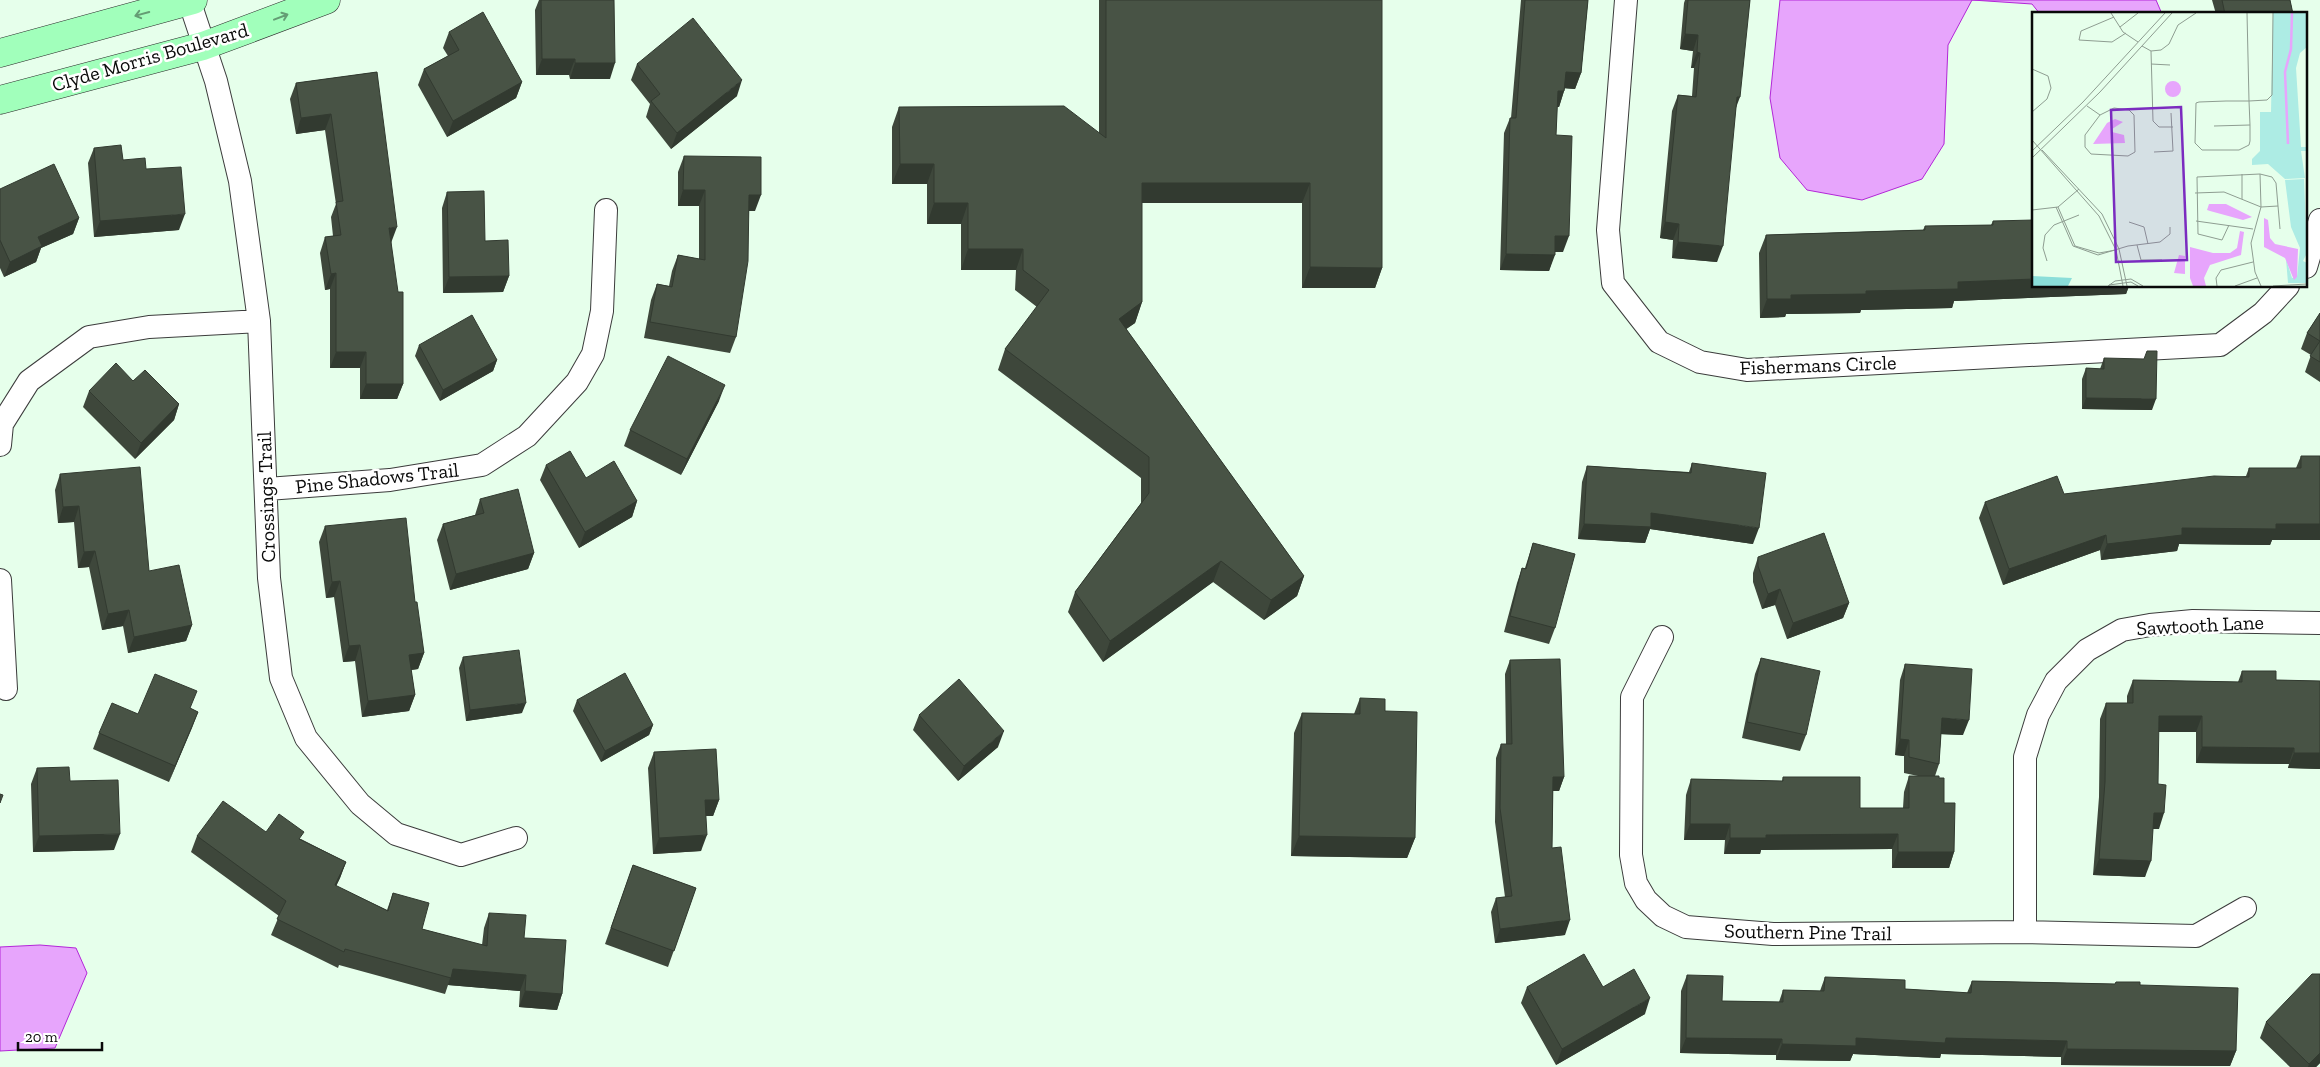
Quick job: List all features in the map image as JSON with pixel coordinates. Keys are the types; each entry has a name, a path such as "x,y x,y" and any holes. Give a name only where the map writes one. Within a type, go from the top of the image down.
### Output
{"street":[{"name":"Crossings Trail","path":"189,0 216,81 240,181 260,321 269,578 281,678 306,738 360,804 396,834 461,855 516,838"},
{"path":"0,54 189,0"},
{"name":"Clyde Morris Boulevard","path":"0,100 203,46 326,0"},
{"name":"Fishermans Circle","path":"1626,0 1608,230 1613,283 1659,342 1700,362 1747,370 2220,345 2263,313 2286,288"},
{"name":"Pine Shadows Trail","path":"267,489 390,480 482,465 527,436 577,382 593,354 602,311 606,210"},
{"path":"2308,260 2320,220"},
{"path":"0,444 2,424 29,381 89,337 149,327 260,321"},
{"path":"0,580 6,689"},
{"name":"Sawtooth Lane","path":"2025,932 2025,757 2038,715 2056,681 2087,650 2122,630 2193,621 2320,623"},
{"name":"Southern Pine Trail","path":"1662,637 1632,698 1631,855 1636,883 1646,900 1663,916 1686,927 1773,934 2025,932 2196,936 2245,908"}],"shaded area":[{"path":"1780,0 1972,0 1948,45 1944,144 1922,179 1862,200 1807,190 1780,158 1770,98"},
{"path":"1972,0 2156,0 2161,12 2038,12 2032,4"},
{"path":"40,945 76,948 87,973 55,1048 0,1051 0,947"}],"building":[{"path":"541,0 614,0 615,63 575,63 575,59 542,59"},
{"path":"1106,0 1382,0 1382,268 1310,267 1310,183 1142,183 1142,302 1119,319 1304,576 1271,600 1221,561 1110,641 1075,592 1149,493 1149,457 1005,349 1049,290 1023,270 1023,249 968,249 968,203 934,203 934,164 900,164 899,107 1064,106 1106,138"},
{"path":"1525,0 1588,0 1581,73 1566,72 1564,91 1558,91 1556,135 1572,136 1569,236 1555,236 1555,255 1506,254 1510,118 1516,118"},
{"path":"1688,0 1750,0 1740,97 1737,97 1723,246 1678,242 1679,224 1665,222 1678,95 1696,97 1700,53 1697,52 1698,35 1685,34"},
{"path":"2222,0 2290,0 2293,12 2225,12"},
{"path":"483,12 522,82 453,121 424,69 459,50 449,32"},
{"path":"693,18 742,80 677,133 651,101 660,94 637,64"},
{"path":"377,72 397,227 389,228 398,292 403,292 403,384 366,384 366,352 336,352 336,273 331,274 325,237 341,235 336,202 343,201 331,114 301,118 296,83"},
{"path":"121,145 123,160 145,158 146,169 181,167 185,214 100,221 94,148"},
{"path":"684,156 761,157 761,195 749,195 748,261 736,337 650,322 657,284 672,287 678,255 705,260 705,190 683,190"},
{"path":"54,164 79,218 38,237 42,246 10,262 0,240 0,189"},
{"path":"484,191 485,241 508,240 509,276 449,277 447,192"},
{"path":"2032,220 2032,279 1958,282 1958,289 1866,291 1866,294 1791,295 1791,299 1767,299 1766,235 1925,230 1925,226 1993,225 1993,221"},
{"path":"2320,313 2320,341 2307,333"},
{"path":"472,315 497,360 443,390 419,345"},
{"path":"2320,341 2320,362 2310,356"},
{"path":"2147,351 2157,351 2156,399 2086,398 2086,368 2104,369 2104,358 2144,359"},
{"path":"668,356 725,385 687,459 630,430"},
{"path":"116,363 133,381 145,370 179,404 141,443 89,391"},
{"path":"570,451 586,478 614,461 637,501 585,532 546,465"},
{"path":"2301,456 2320,456 2320,524 2276,524 2276,529 2182,528 2182,535 2107,544 2106,535 2009,569 1985,502 2057,476 2064,494 2214,476 2249,477 2249,468 2301,468"},
{"path":"1692,463 1766,473 1759,528 1651,513 1651,527 1584,524 1587,466 1691,473"},
{"path":"140,467 149,571 179,565 192,625 134,637 129,610 108,614 95,551 84,552 79,506 63,507 60,474"},
{"path":"518,489 534,553 456,574 443,524 484,513 480,499"},
{"path":"406,518 415,602 417,602 424,653 409,655 415,695 368,701 360,645 349,646 340,581 332,582 325,526"},
{"path":"1824,533 1849,603 1793,623 1780,589 1768,594 1758,566 1758,557"},
{"path":"1533,543 1575,554 1555,628 1510,616 1522,568 1526,569"},
{"path":"519,650 526,703 470,710 463,657"},
{"path":"1761,658 1820,671 1806,735 1747,722"},
{"path":"1560,659 1564,777 1553,777 1552,848 1561,847 1570,920 1500,929 1496,898 1512,896 1500,808 1501,744 1512,744 1510,660"},
{"path":"1905,664 1972,669 1969,720 1942,718 1939,764 1909,757 1909,740 1900,739"},
{"path":"2242,671 2276,671 2276,680 2320,681 2320,753 2294,753 2294,748 2202,747 2202,716 2159,716 2158,784 2166,785 2164,813 2154,813 2151,861 2099,859 2105,782 2106,703 2133,703 2133,680 2242,682"},
{"path":"625,673 653,725 605,751 577,700"},
{"path":"155,674 197,691 190,708 198,712 175,766 99,733 112,703 138,714"},
{"path":"959,679 1004,731 964,766 919,715"},
{"path":"1360,698 1385,699 1385,711 1417,712 1415,838 1299,836 1302,713 1360,714"},
{"path":"716,749 719,800 705,800 707,835 659,838 654,752"},
{"path":"69,767 70,781 118,780 120,834 39,836 37,768"},
{"path":"1909,776 1939,776 1939,778 1944,778 1944,803 1955,803 1954,852 1898,852 1898,834 1766,835 1766,838 1730,838 1730,824 1690,824 1691,779 1783,781 1783,777 1860,777 1860,808 1909,808"},
{"path":"223,801 266,832 279,814 304,832 299,839 346,862 335,885 388,911 393,893 429,903 422,929 487,946 489,913 526,915 524,938 566,940 562,994 525,991 526,975 453,969 451,978 345,949 344,952 277,919 286,901 197,836"},
{"path":"633,865 696,888 674,951 611,928"},
{"path":"1584,954 1603,987 1634,969 1650,998 1562,1049 1527,987"},
{"path":"2312,974 2320,974 2320,1053 2309,1064 2266,1022"},
{"path":"1687,975 1723,976 1722,1001 1783,1002 1783,990 1824,991 1825,977 1905,980 1905,989 1971,993 1972,981 2115,984 2116,982 2140,982 2140,985 2238,988 2236,1051 2067,1049 2067,1041 1946,1038 1945,1043 1856,1038 1856,1046 1782,1044 1782,1039 1686,1038"}]}
